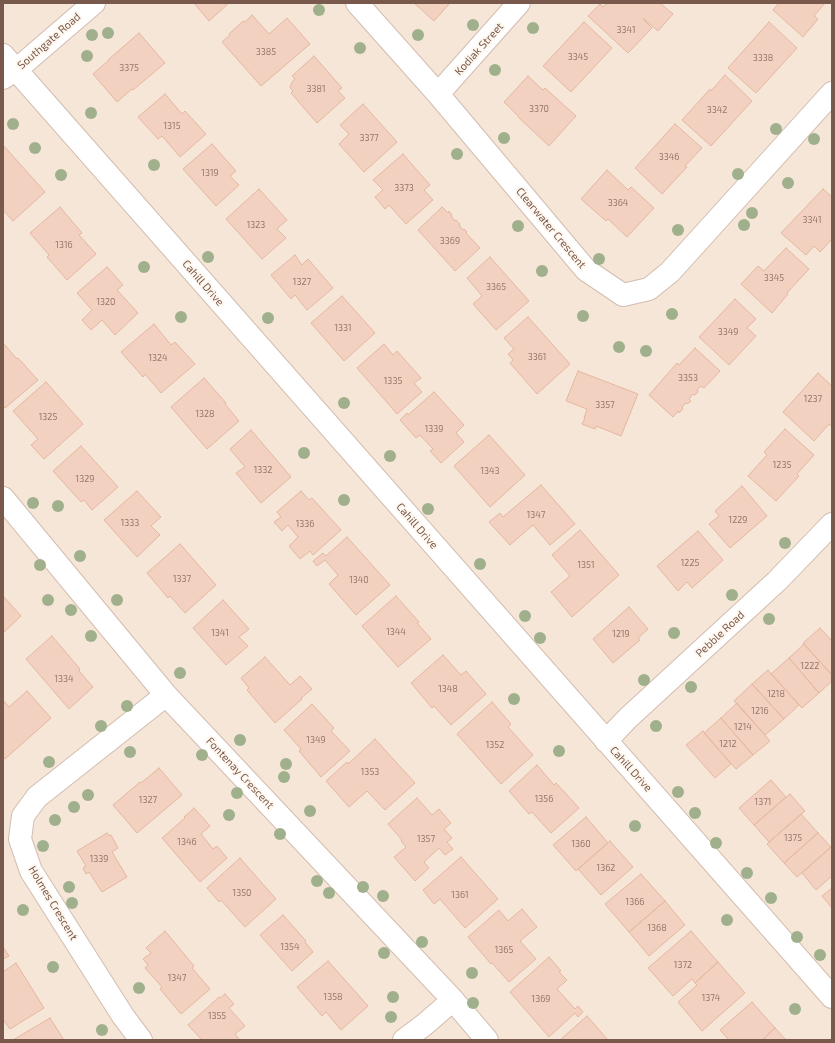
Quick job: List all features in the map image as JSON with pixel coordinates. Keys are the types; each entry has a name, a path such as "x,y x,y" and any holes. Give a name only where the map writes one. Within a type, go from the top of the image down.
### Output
{"street":[{"name":"Southgate Road","path":"7,68 94,3"},
{"name":"Clearwater Crescent","path":"357,3 438,94 586,270 623,295 649,289 670,272 832,93"},
{"name":"Kodiak Street","path":"438,94 519,3"},
{"name":"Cahill Drive","path":"7,68 832,997"},
{"name":"Fontenay Crescent","path":"3,498 166,695 453,1000 487,1040"},
{"name":"Pebble Road","path":"606,741 628,718 777,581 832,524"},
{"name":"Holmes Crescent","path":"141,1040 123,1016 31,871 20,839 23,816 37,798 166,695"},
{"path":"404,1040 453,1000"}],"shaded area":[{"path":"3,3 832,3 832,1040 3,1040"}],"building":[{"path":"194,3 229,3 209,21"},
{"path":"414,3 450,3 434,21"},
{"path":"607,3 660,3 673,14 658,31 643,19 652,28 628,53 588,16 600,4 603,7"},
{"path":"779,3 825,3 814,16 818,19 803,37 773,10"},
{"path":"252,15 269,34 287,18 310,44 261,86 222,42 243,21 245,22"},
{"path":"584,22 612,48 571,92 543,66"},
{"path":"769,22 797,48 756,93 728,68"},
{"path":"139,33 165,63 117,102 93,74"},
{"path":"314,56 342,88 338,91 345,98 317,123 291,93 293,91 290,88 295,79 292,76"},
{"path":"725,75 752,101 711,146 682,120"},
{"path":"528,76 543,90 545,88 576,116 549,146 504,102"},
{"path":"165,94 182,114 185,111 206,134 180,157 162,136 158,139 138,117"},
{"path":"363,104 397,142 364,172 339,144 349,134 340,125"},
{"path":"675,124 702,148 662,194 635,168"},
{"path":"212,144 236,171 230,176 239,185 216,206 183,169"},
{"path":"3,145 45,192 13,221 3,210"},
{"path":"403,154 430,185 424,190 433,200 406,224 389,205 385,209 375,197 383,190 373,180"},
{"path":"607,170 628,190 631,187 654,208 627,237 608,219 606,221 581,199"},
{"path":"259,189 287,220 277,229 286,238 262,259 226,219"},
{"path":"823,189 832,197 832,239 820,252 814,246 806,255 781,233"},
{"path":"60,207 82,233 79,235 96,254 67,280 47,257 49,255 30,233"},
{"path":"442,207 448,213 449,211 455,221 456,220 460,224 459,225 463,230 464,229 467,232 466,233 480,248 455,271 418,230"},
{"path":"786,248 809,269 787,293 788,294 772,313 741,284 758,266 764,271"},
{"path":"295,255 302,265 308,259 333,288 307,310 295,295 291,299 271,275"},
{"path":"490,257 529,301 496,330 473,304 482,296 467,278"},
{"path":"107,267 123,285 117,290 138,313 115,335 102,320 91,330 82,320 92,310 77,293"},
{"path":"342,296 375,333 344,361 311,323"},
{"path":"735,299 756,319 747,328 756,336 729,365 699,337"},
{"path":"528,317 570,364 537,394 510,363 513,360 508,354 514,349 504,338"},
{"path":"154,324 171,345 175,342 195,364 161,393 145,374 143,377 121,352"},
{"path":"3,343 38,380 5,408 3,405"},
{"path":"384,344 393,355 397,351 421,378 414,383 422,392 397,414 357,368"},
{"path":"695,348 720,371 704,388 701,386 697,390 698,392 695,395 693,394 689,399 691,401 687,404 686,403 682,407 683,409 679,413 678,411 673,417 649,395 677,363 679,365"},
{"path":"578,371 638,394 621,436 596,426 595,429 582,424 587,409 566,401"},
{"path":"818,373 832,386 832,427 829,424 814,441 783,412"},
{"path":"204,378 226,403 225,404 239,421 207,449 171,407"},
{"path":"46,382 83,424 44,459 31,445 38,439 13,411"},
{"path":"434,392 464,425 456,433 464,442 441,463 430,451 433,449 420,435 416,438 400,420 407,413 408,415"},
{"path":"785,429 814,455 797,474 799,476 776,501 748,476 767,455 764,452"},
{"path":"251,430 291,477 261,503 236,473 245,467 230,449"},
{"path":"489,435 525,475 490,507 454,466"},
{"path":"81,446 118,487 92,510 84,500 81,502 53,471"},
{"path":"541,485 575,524 550,545 533,525 510,545 489,522 500,513 503,517"},
{"path":"742,486 767,516 730,548 709,524 719,516 715,511"},
{"path":"137,491 161,517 151,526 160,535 137,557 104,520"},
{"path":"301,491 309,500 312,498 341,530 313,555 310,551 300,559 289,546 298,537 288,525 282,531 274,522 281,517 277,512"},
{"path":"580,530 619,575 572,617 551,592 570,576 552,555"},
{"path":"698,531 723,560 692,588 687,582 678,591 657,566"},
{"path":"347,537 390,585 356,615 329,584 338,575 325,560 317,566 313,561 323,553 326,556"},
{"path":"180,544 216,585 185,613 170,596 168,598 147,573"},
{"path":"3,596 21,616 3,633"},
{"path":"396,596 419,622 417,623 431,639 398,667 362,626"},
{"path":"223,600 249,629 239,637 248,646 226,665 193,628"},
{"path":"629,607 648,629 638,638 640,640 613,663 593,639"},
{"path":"820,628 832,641 831,674 803,643"},
{"path":"52,636 93,687 69,709 26,659"},
{"path":"804,644 832,675 832,681 819,693 789,658"},
{"path":"443,655 461,675 466,671 486,694 451,725 434,706 432,708 411,683"},
{"path":"265,657 290,685 300,676 312,689 275,723 247,690 249,688 241,678"},
{"path":"789,658 819,693 802,708 771,674"},
{"path":"768,670 799,705 784,719 752,684"},
{"path":"752,684 784,719 765,735 734,701"},
{"path":"27,691 51,718 5,759 3,756 3,700 9,707"},
{"path":"492,702 511,724 508,727 533,755 501,784 457,734"},
{"path":"737,703 770,741 753,755 721,718"},
{"path":"312,704 334,728 331,731 350,751 321,777 299,751 301,749 284,730"},
{"path":"721,718 753,755 736,769 704,733"},
{"path":"703,731 731,764 715,778 686,745"},
{"path":"375,739 415,783 385,810 367,791 349,807 326,781 347,762 348,764"},
{"path":"537,765 554,785 556,783 579,808 551,833 532,812 529,814 509,791"},
{"path":"159,768 182,795 137,833 113,805"},
{"path":"771,780 786,797 754,825 739,808"},
{"path":"790,794 805,811 769,842 754,825"},
{"path":"417,798 432,815 439,809 451,823 444,829 452,838 447,842 453,849 445,855 439,848 424,862 429,868 415,881 394,857 406,847 388,824"},
{"path":"194,808 210,826 201,834 213,849 217,846 227,858 200,882 162,838"},
{"path":"801,814 818,833 784,863 767,844"},
{"path":"586,817 608,843 576,871 553,845"},
{"path":"107,833 109,836 111,835 118,848 112,852 127,877 102,892 89,872 86,874 83,868 86,866 77,851"},
{"path":"818,833 831,847 797,877 784,863"},
{"path":"610,841 633,867 601,895 578,869"},
{"path":"832,846 832,876 816,890 802,873"},
{"path":"461,857 498,899 465,928 440,899 434,904 423,890"},
{"path":"240,858 276,899 245,927 221,900 219,902 207,888"},
{"path":"641,874 665,901 629,932 605,904"},
{"path":"832,888 832,908 822,896"},
{"path":"665,901 685,925 649,956 629,932"},
{"path":"522,909 537,927 520,941 536,959 509,982 468,937 499,910 508,921"},
{"path":"283,915 306,941 305,942 313,952 292,971 260,935"},
{"path":"165,931 194,966 192,968 210,989 181,1014 160,989 162,987 145,968 148,965 143,959 151,953 146,948"},
{"path":"691,931 718,962 695,983 692,979 673,996 648,968"},
{"path":"3,947 9,956 3,959"},
{"path":"549,957 561,971 559,972 567,980 557,989 575,1009 578,1006 583,1012 578,1017 575,1013 549,1037 510,992"},
{"path":"328,961 368,1006 341,1030 326,1012 322,1016 297,987"},
{"path":"718,962 745,993 702,1031 678,1002 697,985 695,983"},
{"path":"16,963 44,1008 10,1029 3,1019 3,972"},
{"path":"225,994 234,1004 229,1008 245,1026 235,1034 240,1040 202,1040 188,1025 219,997 220,998"},
{"path":"752,1002 775,1028 762,1040 729,1040 720,1030"},
{"path":"587,1016 608,1040 560,1040"},
{"path":"50,1018 64,1040 13,1040"},
{"path":"775,1028 786,1040 762,1040"}]}
